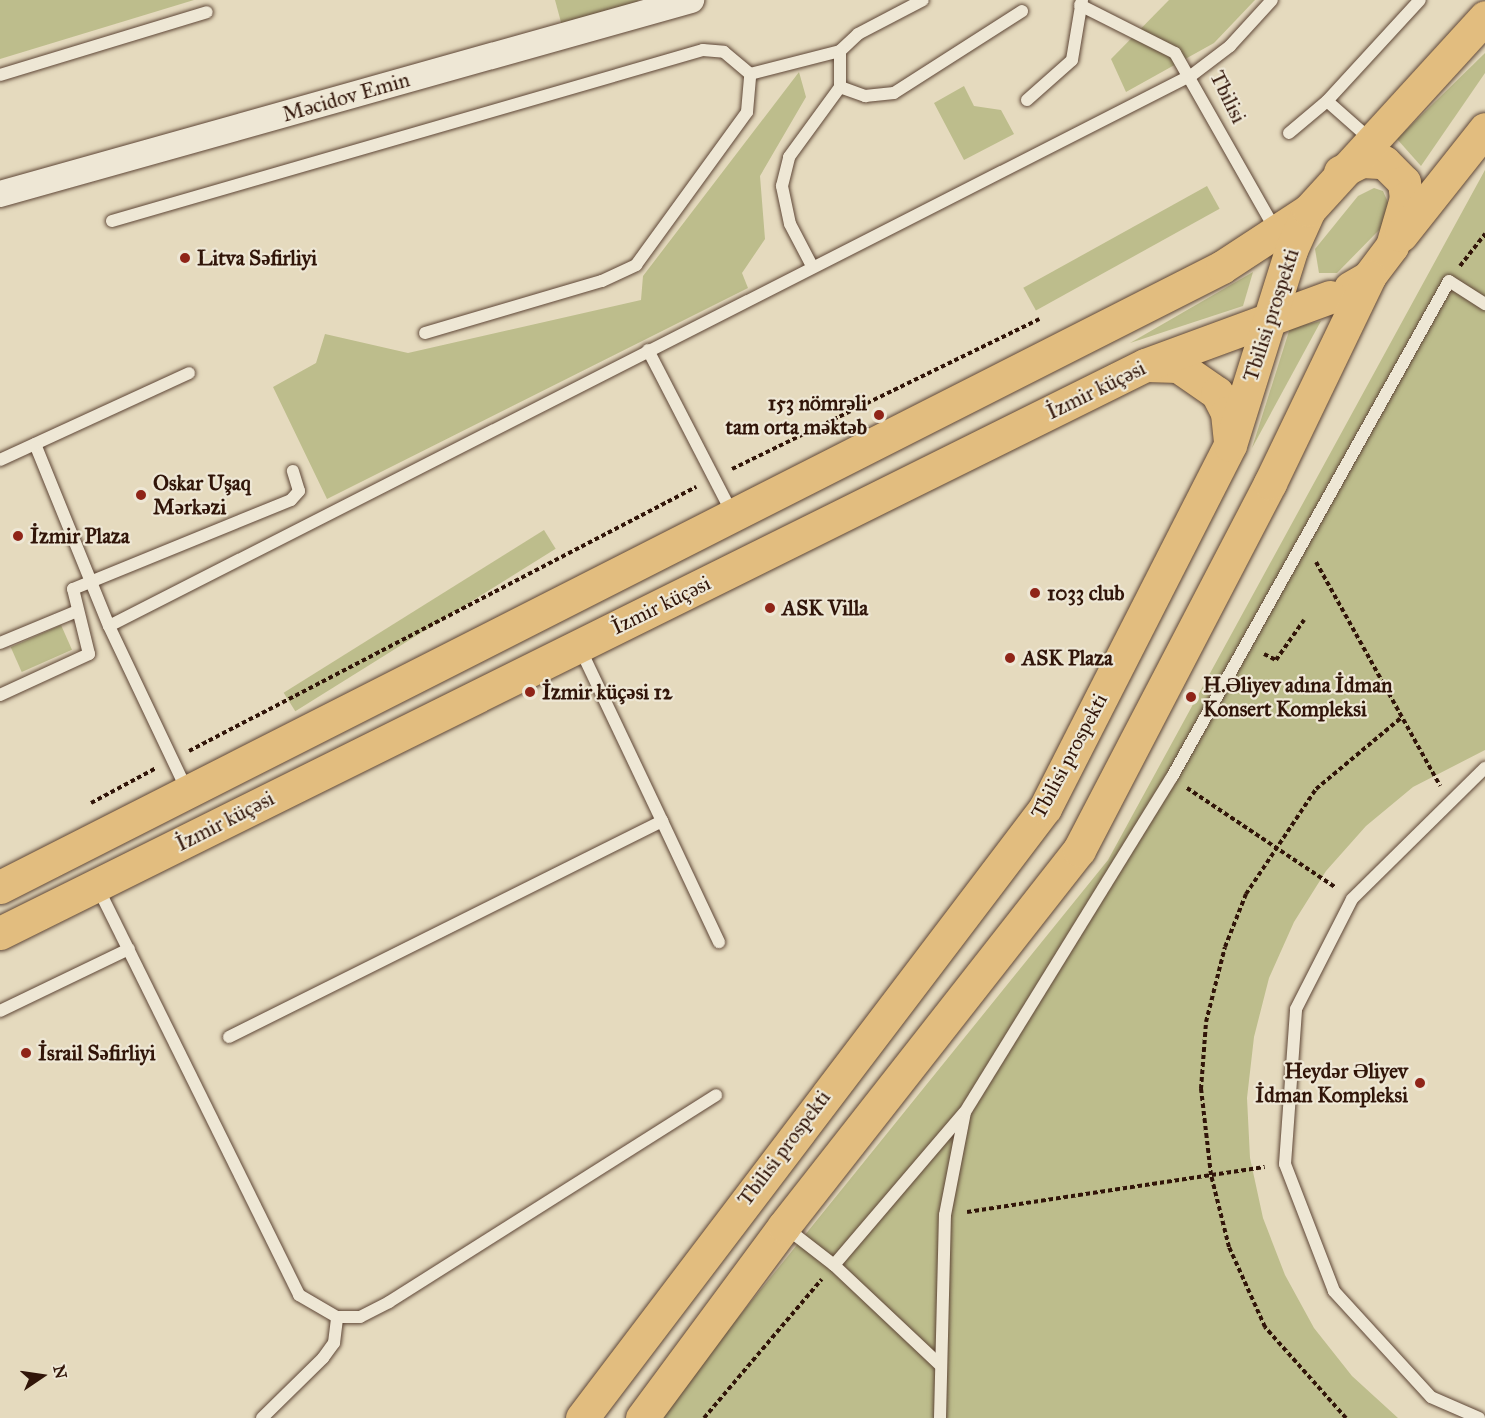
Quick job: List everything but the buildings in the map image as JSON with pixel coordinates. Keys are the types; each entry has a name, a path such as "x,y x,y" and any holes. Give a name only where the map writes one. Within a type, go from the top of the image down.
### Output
{"main road":[{"name":"Tbilisi prospekti","path":"582,1418 1045,808 1230,446 1271,315 1283,241 1336,175 1485,17"},
{"path":"642,1418 784,1226 1079,850 1270,483 1368,277 1485,129"},
{"path":"1336,175 1372,159 1395,168 1406,198 1392,246"},
{"path":"1283,241 1299,286 1318,297 1330,297 1368,277"},
{"name":"İzmir küçəsi","path":"0,887 734,517 1222,267 1283,241"},
{"name":"İzmir küçəsi","path":"0,933 1145,365 1271,315 1330,297"},
{"path":"1145,365 1178,366 1217,393 1227,413 1230,446"},
{"path":"243,766 262,802"}],"street":[{"name":"Məcidov Emin","path":"0,194 683,1"}],"lane":[{"path":"750,74 840,51 858,34 923,0"},
{"name":"Tbilisi","path":"1272,0 1230,46 1192,75 1283,241"},
{"path":"1289,133 1328,101 1420,0"},
{"path":"109,626 812,266 1192,75 1162,42 1081,2 1072,60 1027,100"},
{"path":"840,87 865,96 894,93 1022,11"},
{"path":"0,75 207,12"},
{"path":"112,221 702,50 724,52 750,74"},
{"path":"812,266 790,225 782,186 789,157 840,87 840,51"},
{"path":"425,333 602,281 636,265 747,112 750,74"},
{"path":"1328,101 1371,140"},
{"path":"834,1265 965,1112 1172,777 1302,537 1449,281 1485,304"},
{"path":"648,350 734,517"},
{"path":"0,460 189,373"},
{"path":"35,444 109,626 189,793"},
{"path":"0,695 89,654 75,612 74,589 90,579 291,500 298,491 293,471"},
{"path":"0,643 75,612"},
{"path":"579,646 719,942"},
{"path":"1479,1418 1431,1397 1334,1291 1285,1164 1296,1010 1352,899 1485,768"},
{"path":"229,1037 662,821"},
{"path":"97,885 299,1295 338,1317 360,1317 389,1302 716,1095"},
{"path":"0,1011 129,949"},
{"path":"940,1418 945,1215 965,1112"},
{"path":"784,1226 834,1265 940,1365"},
{"path":"262,1418 323,1358 334,1343 338,1317"}],"path":[{"path":"1449,281 1485,234"},
{"path":"80,809 714,478 1039,319"},
{"path":"1302,537 1450,803"},
{"path":"1276,660 1305,620"},
{"path":"1346,1418 1265,1327 1228,1246 1211,1175 1201,1089 1206,1022 1225,947 1273,845 1316,789 1402,717"},
{"path":"1172,777 1352,899"},
{"path":"945,1215 1285,1164"},
{"path":"704,1418 834,1265"}],"green space":[{"path":"0,0 194,0 0,59"},
{"path":"555,0 638,0 640,5 562,26"},
{"path":"1169,0 1255,0 1214,43 1126,92 1111,59"},
{"path":"1485,53 1485,73 1421,166 1397,139"},
{"path":"799,72 806,97 760,176 765,239 742,273 748,288 327,499 273,387 316,363 325,334 408,353 641,300 643,276"},
{"path":"964,86 974,106 1001,110 1014,134 964,160 934,103"},
{"path":"1485,170 1485,750 1413,787 1366,826 1326,871 1294,922 1269,978 1254,1037 1247,1098 1250,1158 1263,1218 1285,1275 1314,1328 1352,1376 1398,1418 657,1418 1108,860"},
{"path":"1207,186 1220,209 1036,311 1023,288"},
{"path":"1374,188 1383,191 1390,207 1382,227 1337,273 1319,273 1315,249 1358,196"},
{"path":"1253,272 1243,306 1130,343"},
{"path":"1321,321 1252,448 1290,328"},
{"path":"544,530 556,549 295,711 284,693"},
{"path":"61,625 72,650 22,672 11,647"}],"place":[{"name":"Litva Səfirliyi","path":"185,258"},
{"name":"153 nömrəli tam orta məktəb","path":"879,415"},
{"name":"Oskar Uşaq Mərkəzi","path":"141,495"},
{"name":"İzmir Plaza","path":"18,536"},
{"name":"1033 club","path":"1035,593"},
{"name":"ASK Villa","path":"770,608"},
{"name":"ASK Plaza","path":"1010,658"},
{"name":"İzmir küçəsi 12","path":"530,692"},
{"name":"H.Əliyev adına İdman Konsert Kompleksi","path":"1191,697"},
{"name":"İsrail Səfirliyi","path":"26,1053"},
{"name":"Heydər Əliyev İdman Kompleksi","path":"1420,1083"}]}
